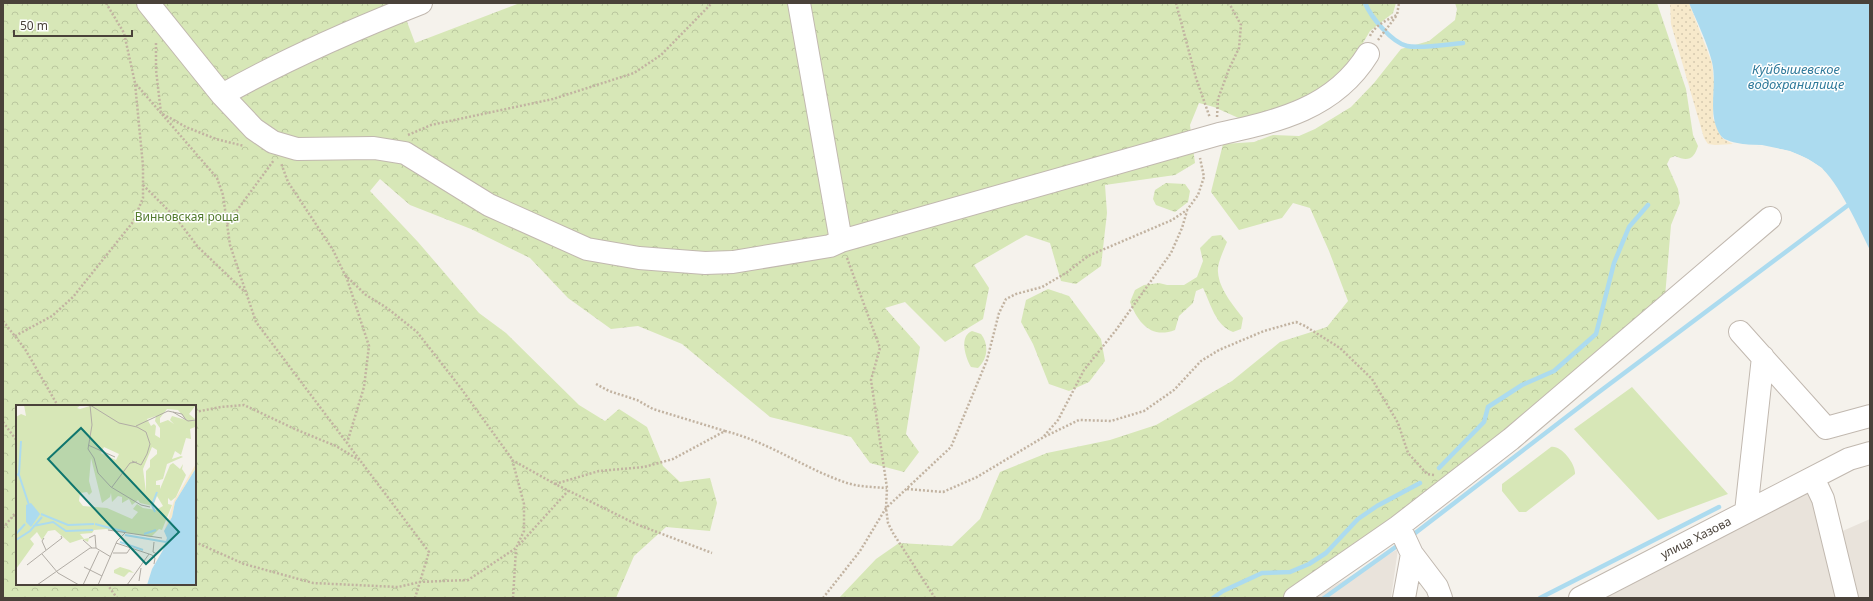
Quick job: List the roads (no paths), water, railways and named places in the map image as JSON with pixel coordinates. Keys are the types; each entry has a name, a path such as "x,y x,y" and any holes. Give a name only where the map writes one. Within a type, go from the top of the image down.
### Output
{"street":[{"path":"148,3 222,95 254,129 272,153 297,149 374,148 405,153 489,205 587,249 639,258 704,263 733,262 830,246 841,241 1206,138 1266,123 1317,104 1346,82 1368,54"},
{"path":"222,95 275,66 359,27 421,3"},
{"path":"799,3 841,241"},
{"path":"1295,598 1399,526 1511,439 1770,218"},
{"path":"1740,332 1826,428 1870,416"},
{"path":"1746,512 1763,356"},
{"name":"улица Хазова","path":"1587,596 1849,459 1870,453"},
{"path":"1813,478 1824,499 1847,598"},
{"path":"1399,526 1412,554 1437,587 1441,598"},
{"path":"1404,598 1412,554"}],"water":[{"name":"Куйбышевское водохранилище","path":"1689,3 1870,3 1870,250 1841,193 1827,173 1820,167 1792,152 1732,142 1721,136 1714,119 1714,81 1712,62 1705,40"}],"waterway":[{"path":"1365,3 1382,28 1401,44 1419,47 1463,43"},
{"path":"1439,468 1484,422 1488,407 1522,385 1554,371 1596,334 1614,263 1629,227 1648,205"},
{"path":"1414,534 1595,395 1847,206"},
{"path":"1213,598 1223,591 1262,573 1290,572 1309,564 1326,553 1358,519 1377,506 1420,483"},
{"path":"1540,598 1719,507"},
{"path":"1324,598 1397,546"}],"park label":[{"name":"Винновская роща","path":"187,217"}]}
